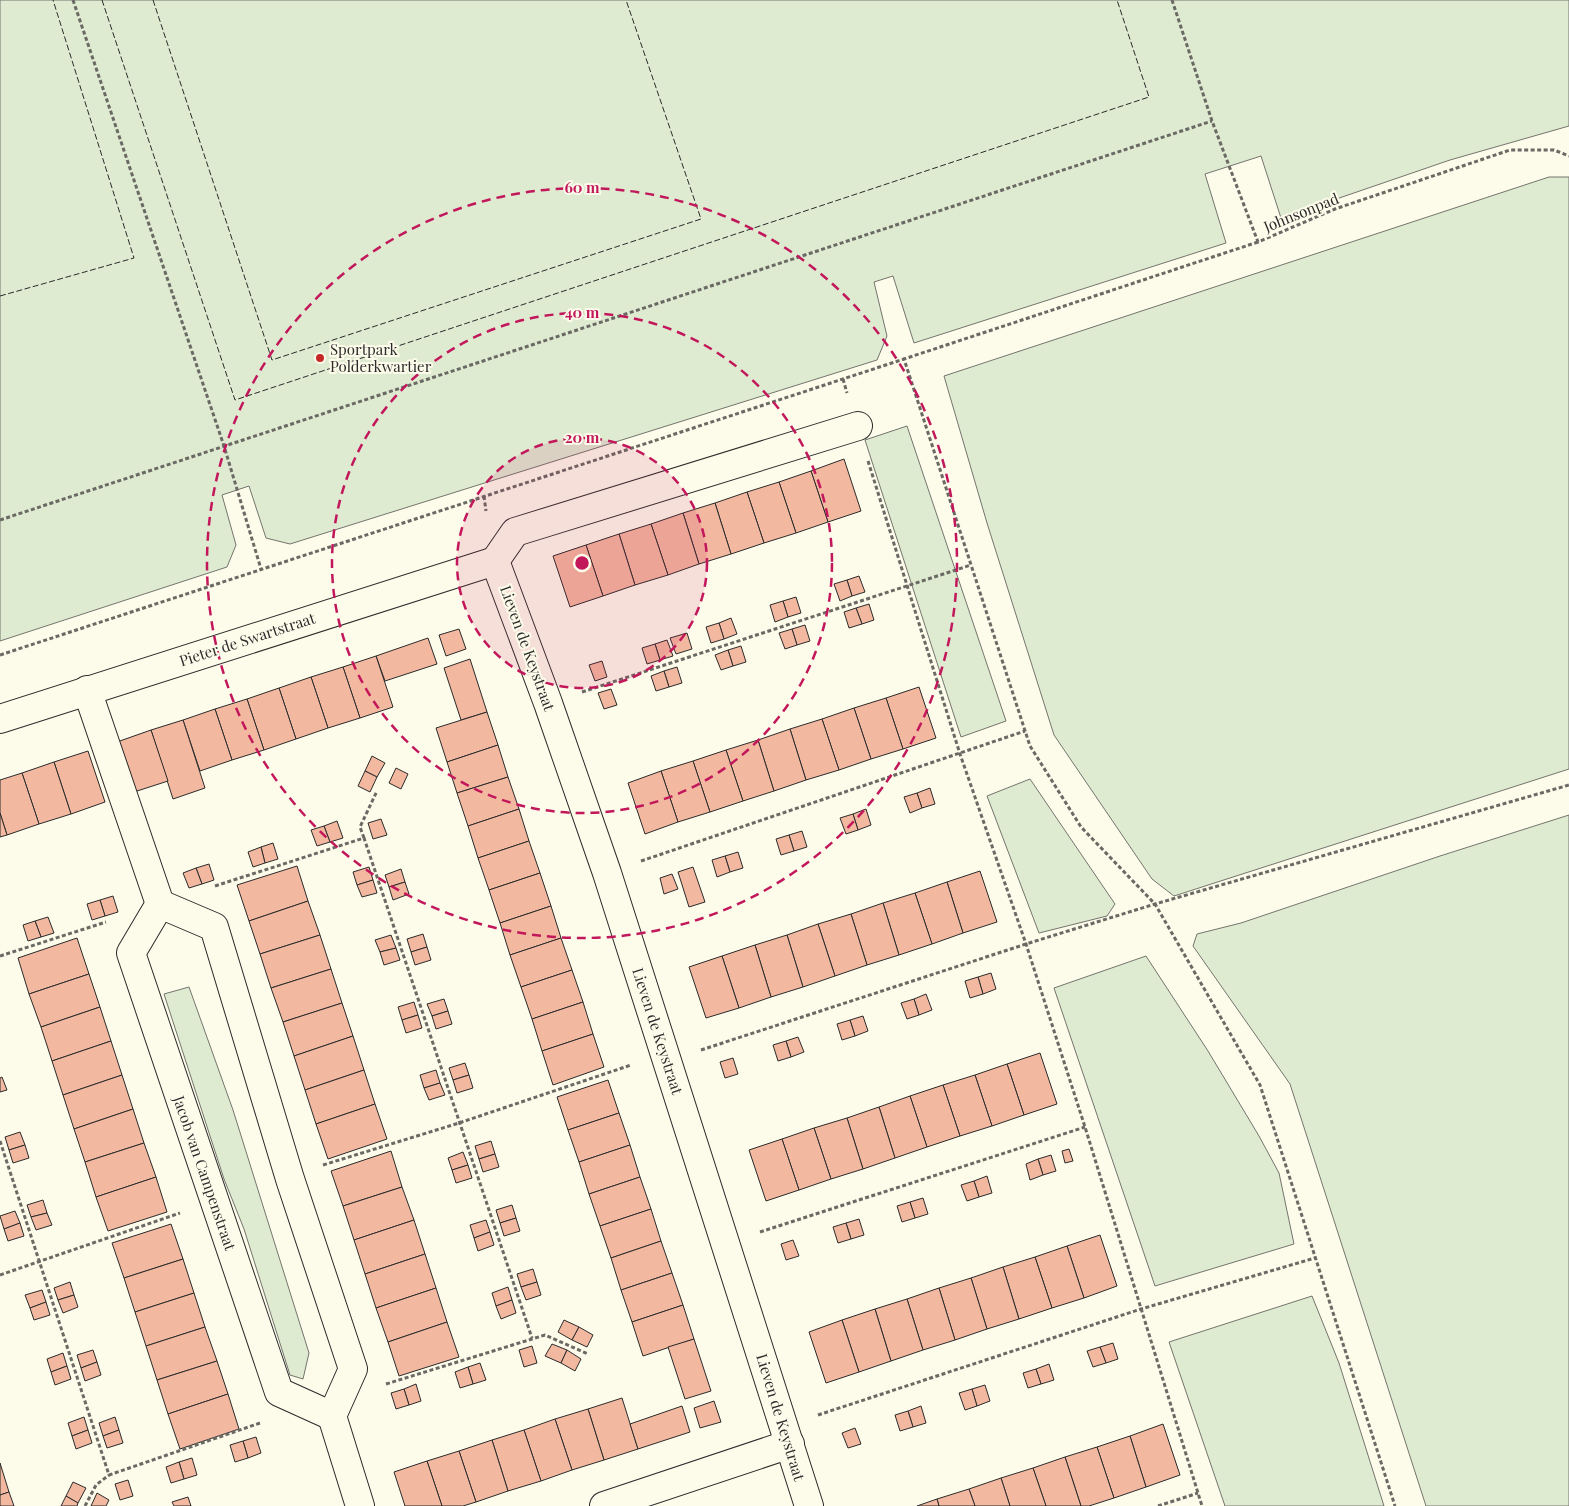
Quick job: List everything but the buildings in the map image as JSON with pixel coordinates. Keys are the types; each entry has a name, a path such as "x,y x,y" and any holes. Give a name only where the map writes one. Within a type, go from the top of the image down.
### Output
{"street":[{"path":"495,561 515,532 858,426"},
{"name":"Pieter de Swartstraat","path":"0,719 495,561"},
{"name":"Lieven de Keystraat","path":"495,561 548,703 607,873 809,1506"},
{"path":"87,690 160,904 214,927 289,1175 353,1369 327,1407 360,1506"},
{"name":"Jacob van Campenstraat","path":"160,904 131,952 279,1392 327,1407"},
{"path":"604,1506 787,1435"}],"path":[{"path":"73,0 224,446 261,569"},
{"name":"Johnsonpad","path":"1172,0 1212,121 1258,242 1335,209 1510,150 1554,150 1569,156"},
{"path":"0,520 1212,121"},
{"path":"0,655 1258,242"},
{"path":"904,359 1030,746 1081,827 1155,904 1260,1085 1395,1506"},
{"path":"843,379 960,754 1026,944 1085,1126 1202,1506"},
{"path":"548,703 971,565"},
{"path":"607,873 1025,731"},
{"path":"289,1175 1155,904 1569,785"},
{"path":"376,791 360,827 532,1338"},
{"path":"0,956 364,838"},
{"path":"726,1244 1085,1126"},
{"path":"0,1141 109,1475"},
{"path":"0,1275 215,1201"},
{"path":"787,1435 1141,1309 1315,1258"},
{"path":"85,1506 96,1484 109,1475 327,1407 532,1338 545,1335 588,1354"},
{"path":"1158,1506 1198,1493"}],"green space":[{"name":"Sportpark Polderkwartier","path":"0,0 1569,0 1569,126 1450,160 1281,218 1261,156 1205,174 1226,243 914,343 893,276 874,282 887,336 877,360 290,544 266,538 249,486 222,495 236,545 227,567 0,641"},
{"path":"1549,177 1569,177 1569,769 1174,896 1152,879 1054,735 987,523 944,376"},
{"path":"907,426 1006,721 961,737 865,440"},
{"path":"1030,779 1115,904 1107,916 1039,933 987,796"},
{"path":"1569,815 1569,1506 1426,1506 1290,1084 1193,946 1197,934 1241,923"},
{"path":"1146,956 1208,1051 1279,1173 1294,1244 1155,1286 1054,988"},
{"path":"189,987 233,1110 309,1353 303,1379 290,1375 244,1229 224,1179 164,994"},
{"path":"1312,1296 1339,1363 1384,1506 1225,1506 1169,1342"}],"fence":[{"path":"0,296 134,258 53,0"},
{"path":"102,0 235,400 1149,97 1117,0"},
{"path":"153,0 272,360 701,219 626,0"}],"place":[{"name":"Sportpark Polderkwartier","path":"320,358"}]}
